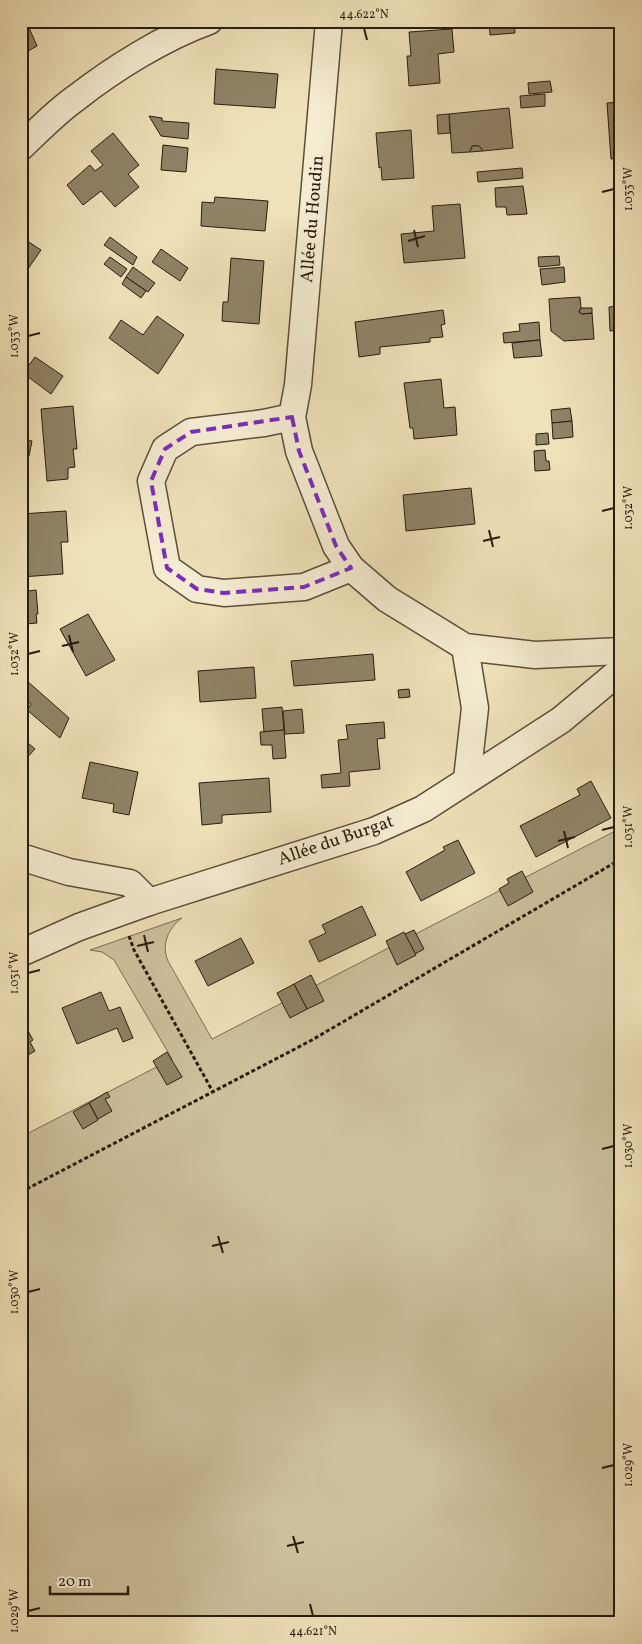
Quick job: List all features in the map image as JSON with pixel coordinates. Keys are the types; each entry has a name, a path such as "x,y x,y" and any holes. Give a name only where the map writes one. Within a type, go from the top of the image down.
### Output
{"street":[{"path":"21,146 75,98 122,65 188,29 209,21"},
{"name":"Allée du Houdin","path":"329,21 299,366 292,417 299,451 336,546 351,568 387,599 464,646 535,655 621,651"},
{"path":"292,417 264,423 190,432 165,449 151,481 167,568 197,589 224,593 304,588 351,568"},
{"path":"464,646 475,708 467,779"},
{"name":"Allée du Burgat","path":"21,953 79,927 149,902 374,831 422,810 467,779 561,720 621,670"},
{"path":"21,858 69,872 130,883 149,902"}],"path":[{"path":"21,1192 312,1040 621,860"},
{"path":"119,913 134,950 213,1092"}],"highlighted area":[{"path":"292,417 299,451 336,546 351,568 304,587 224,593 197,589 167,568 151,481 165,449 191,432"}],"shaded area":[{"path":"621,828 621,1623 21,1623 21,1137 172,1059 114,960 102,952 90,950 182,918 167,937 166,955 212,1039"}],"building":[{"path":"21,21 26,21 37,46 21,55"},
{"path":"70,21 91,21 74,29"},
{"path":"489,21 514,21 515,33 490,35"},
{"path":"452,29 454,52 438,54 440,83 409,86 407,56 411,56 409,32"},
{"path":"216,69 278,74 275,108 214,104"},
{"path":"550,81 552,92 529,94 528,83"},
{"path":"545,94 545,106 521,108 520,96"},
{"path":"621,102 621,158 611,159 607,103"},
{"path":"509,108 513,148 483,151 479,146 472,146 470,152 452,153 449,114"},
{"path":"449,114 450,133 438,134 437,115"},
{"path":"149,116 162,118 162,121 189,123 188,139 161,136"},
{"path":"411,130 414,178 382,180 376,133"},
{"path":"113,133 139,165 128,174 139,187 115,207 101,191 83,205 67,185 90,165 95,171 103,165 91,151"},
{"path":"163,145 188,148 186,172 161,170"},
{"path":"472,146 479,146 483,151 470,152"},
{"path":"522,168 523,178 478,182 477,172"},
{"path":"523,186 527,214 507,215 506,207 496,207 495,188"},
{"path":"215,197 268,201 265,231 201,226 202,202 214,203"},
{"path":"460,204 465,258 404,263 401,234 434,231 432,206"},
{"path":"21,237 41,250 21,279"},
{"path":"110,237 137,257 133,265 104,245"},
{"path":"161,249 188,268 180,281 152,262"},
{"path":"559,256 560,265 539,267 538,257"},
{"path":"110,257 127,269 121,277 104,264"},
{"path":"231,258 264,261 259,324 222,321 223,302 228,302"},
{"path":"133,267 155,283 148,292 126,277"},
{"path":"564,267 565,282 542,285 540,269"},
{"path":"126,277 146,291 141,298 122,284"},
{"path":"580,297 581,308 579,312 582,314 592,313 594,339 564,341 551,331 549,299"},
{"path":"621,306 621,330 610,331 609,307"},
{"path":"581,308 592,308 592,313 582,314 579,312"},
{"path":"443,310 445,324 441,325 443,337 430,338 430,342 380,347 380,354 359,357 355,322"},
{"path":"157,316 184,335 158,374 109,338 121,320 143,335"},
{"path":"539,322 540,340 504,343 503,333 520,331 519,324"},
{"path":"540,340 542,356 514,358 512,343"},
{"path":"35,357 63,376 51,394 23,373"},
{"path":"441,379 444,408 455,407 457,435 414,439 413,428 410,428 404,383"},
{"path":"73,406 77,449 73,449 75,467 68,468 68,479 47,481 41,409"},
{"path":"570,408 572,421 552,423 551,410"},
{"path":"572,421 573,437 553,439 552,423"},
{"path":"548,433 549,444 536,445 536,434"},
{"path":"21,439 32,441 29,456 21,455"},
{"path":"545,450 546,461 549,461 550,470 535,471 534,451"},
{"path":"617,461 621,461 621,499 620,499"},
{"path":"471,488 475,524 406,531 403,495"},
{"path":"66,511 68,542 61,542 63,574 21,577 21,514"},
{"path":"36,590 37,623 26,624 25,615 21,616 21,592"},
{"path":"88,614 115,660 86,676 60,629"},
{"path":"373,654 375,680 294,686 291,661"},
{"path":"254,667 256,698 200,702 198,671"},
{"path":"26,680 69,718 60,738 27,710 31,704 21,695 21,684"},
{"path":"409,689 410,697 399,698 398,690"},
{"path":"282,707 284,730 264,732 262,709"},
{"path":"302,709 304,733 285,734 283,711"},
{"path":"384,722 385,738 377,739 380,769 349,772 350,786 322,788 321,775 341,773 338,740 348,739 346,725"},
{"path":"284,730 286,758 273,759 272,745 261,745 260,732"},
{"path":"21,737 35,749 21,764"},
{"path":"90,762 138,772 129,815 113,812 114,804 82,798"},
{"path":"269,778 271,812 222,815 222,823 202,825 199,783"},
{"path":"591,781 611,818 536,857 520,826 580,795 577,789"},
{"path":"458,840 475,873 421,901 406,872 445,850 443,847"},
{"path":"522,871 533,892 508,906 499,889 509,883 507,879"},
{"path":"362,906 376,935 319,962 309,941 326,933 322,925"},
{"path":"414,930 424,949 415,954 405,934"},
{"path":"404,932 416,955 397,965 386,941"},
{"path":"241,938 254,963 208,986 195,961"},
{"path":"311,975 324,1001 307,1009 294,984"},
{"path":"294,984 307,1009 290,1018 277,993"},
{"path":"101,992 109,1011 120,1007 133,1038 123,1042 117,1028 77,1044 62,1008"},
{"path":"21,1027 24,1031 27,1029 33,1040 30,1042 35,1051 21,1059"},
{"path":"167,1052 182,1077 167,1085 153,1061"},
{"path":"107,1092 110,1097 105,1099 112,1111 98,1119 89,1103"},
{"path":"89,1103 98,1120 83,1129 73,1112"}]}
